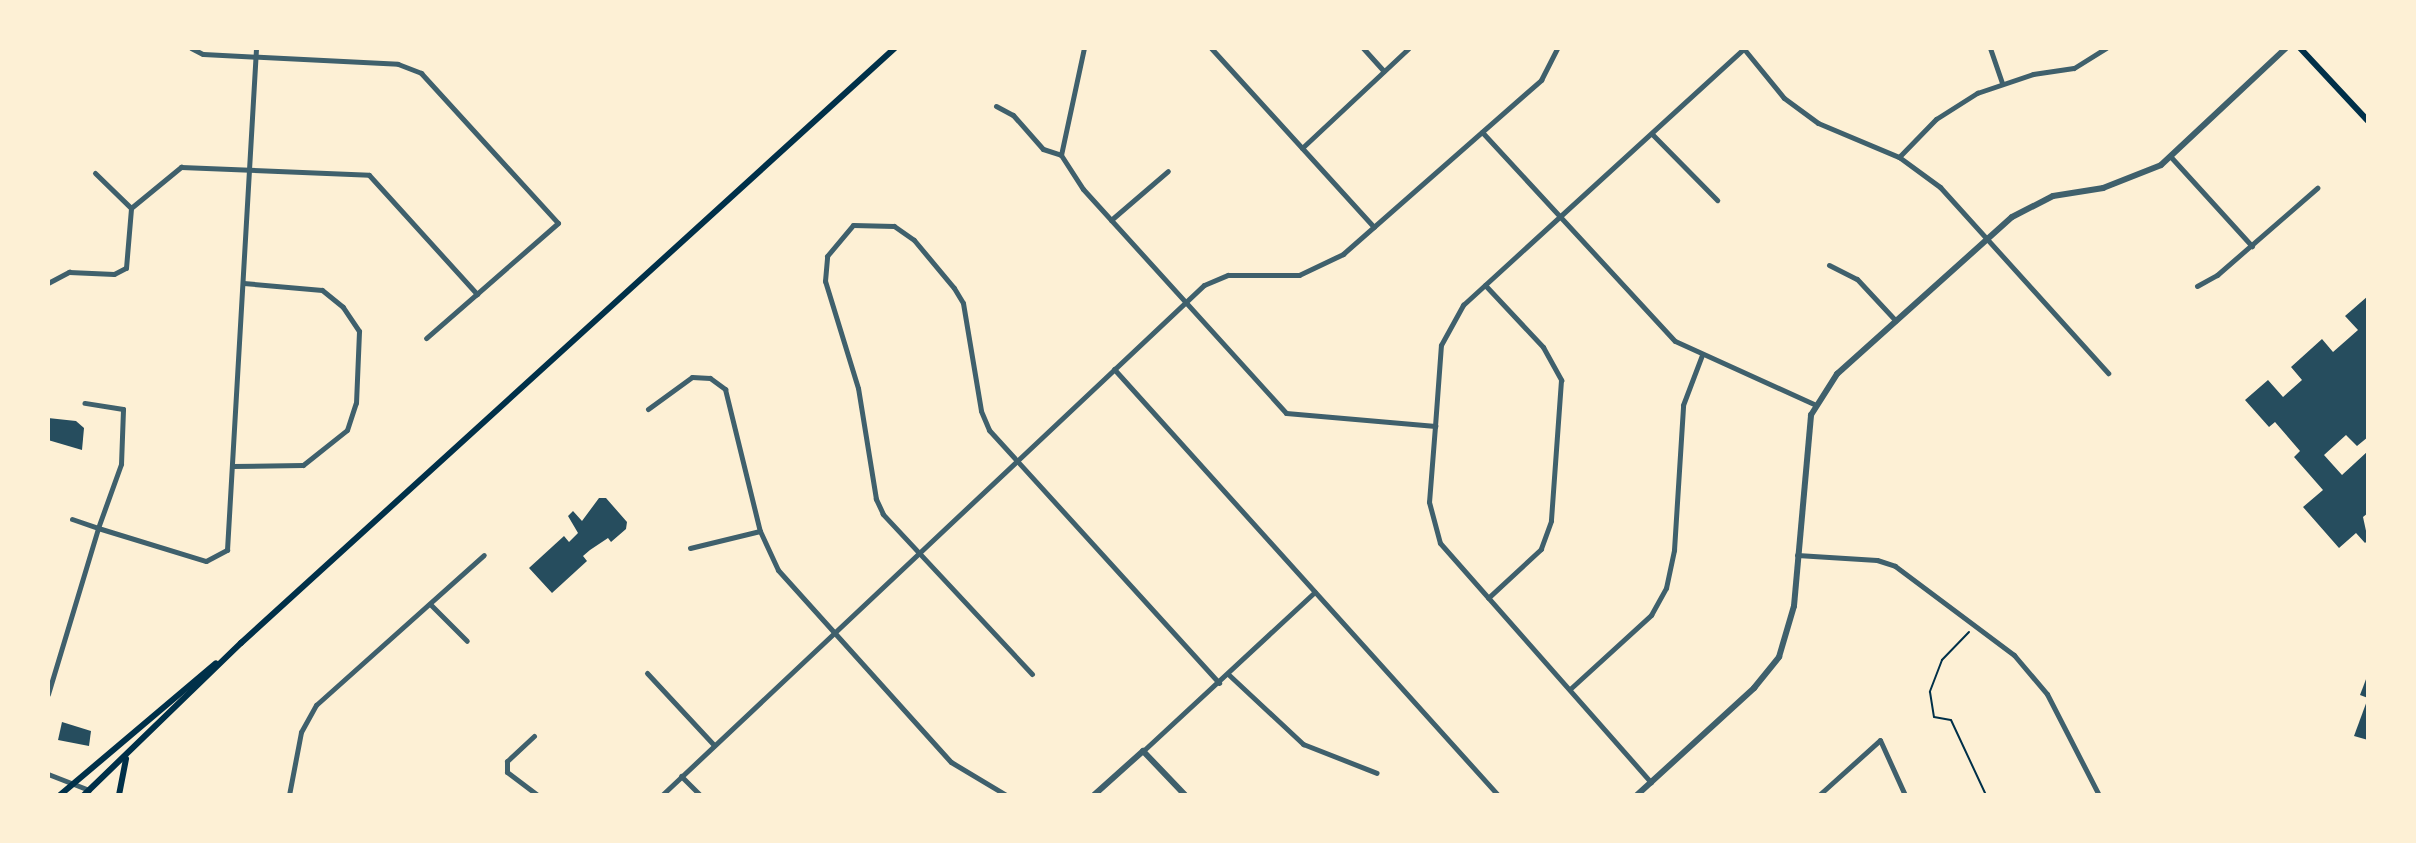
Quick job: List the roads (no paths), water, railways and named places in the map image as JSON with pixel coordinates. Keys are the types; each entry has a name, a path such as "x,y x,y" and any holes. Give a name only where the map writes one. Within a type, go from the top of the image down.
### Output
{"main road":[{"path":"86,793 241,643 895,48"},
{"path":"2300,48 2368,121"},
{"path":"60,795 241,643"},
{"path":"119,795 118,778 127,755"}],"street":[{"path":"191,48 203,54 398,64 421,73 558,223 426,338"},
{"path":"72,519 206,561 221,557 227,550 256,48"},
{"path":"1061,155 1084,48"},
{"path":"1211,48 1374,227"},
{"path":"1363,48 1384,71"},
{"path":"1302,148 1409,48"},
{"path":"662,795 1204,285 1228,275 1299,275 1321,268 1374,227 1541,80 1557,48"},
{"path":"1651,782 1440,543 1431,524 1441,345 1463,305 1744,48 1784,98 1818,123 1899,157 1940,187 2108,373"},
{"path":"1990,48 2002,83"},
{"path":"1899,157 1936,119 2002,83 2074,68 2106,48"},
{"path":"1637,795 1774,664 1791,625 1814,404 1837,374 1987,237 2031,204 2128,181 2170,156 2286,48"},
{"path":"996,106 1013,115 1043,149 1061,155 1111,220 1286,413 1435,426"},
{"path":"1482,132 1675,341 1814,404"},
{"path":"1652,134 1717,200"},
{"path":"2170,156 2252,246"},
{"path":"48,283 69,272 114,274 126,268 131,208 181,167 369,175 477,294"},
{"path":"1111,220 1168,171"},
{"path":"95,173 131,208"},
{"path":"2197,286 2252,246 2317,188"},
{"path":"1032,674 919,553 876,499 858,388 825,281 827,256 853,225 894,226 914,240 954,288 971,333 981,411 989,430 1219,683"},
{"path":"1829,265 1857,279 1896,321"},
{"path":"232,466 303,465 347,430 356,403 359,331 343,307 322,290 243,283"},
{"path":"1485,285 1543,347 1561,380 1551,521 1541,549 1488,598"},
{"path":"1570,689 1651,615 1666,588 1674,550 1683,405 1702,355"},
{"path":"1114,369 1498,795"},
{"path":"648,409 692,377 710,378 725,389 760,531 778,570 951,762 1006,795"},
{"path":"48,694 98,528 119,475 123,409 84,403"},
{"path":"690,548 760,531"},
{"path":"289,795 301,732 316,705 484,555"},
{"path":"1797,555 1877,560 1895,566 2014,655 2047,694 2099,795"},
{"path":"1094,795 1315,592"},
{"path":"430,604 467,641"},
{"path":"647,673 714,745"},
{"path":"1228,674 1303,744 1377,773"},
{"path":"534,736 507,761 507,772 538,795"},
{"path":"1819,795 1880,740 1905,795"},
{"path":"1143,751 1185,795"},
{"path":"48,774 75,782 86,793 98,795"},
{"path":"681,776 700,795"}]}
